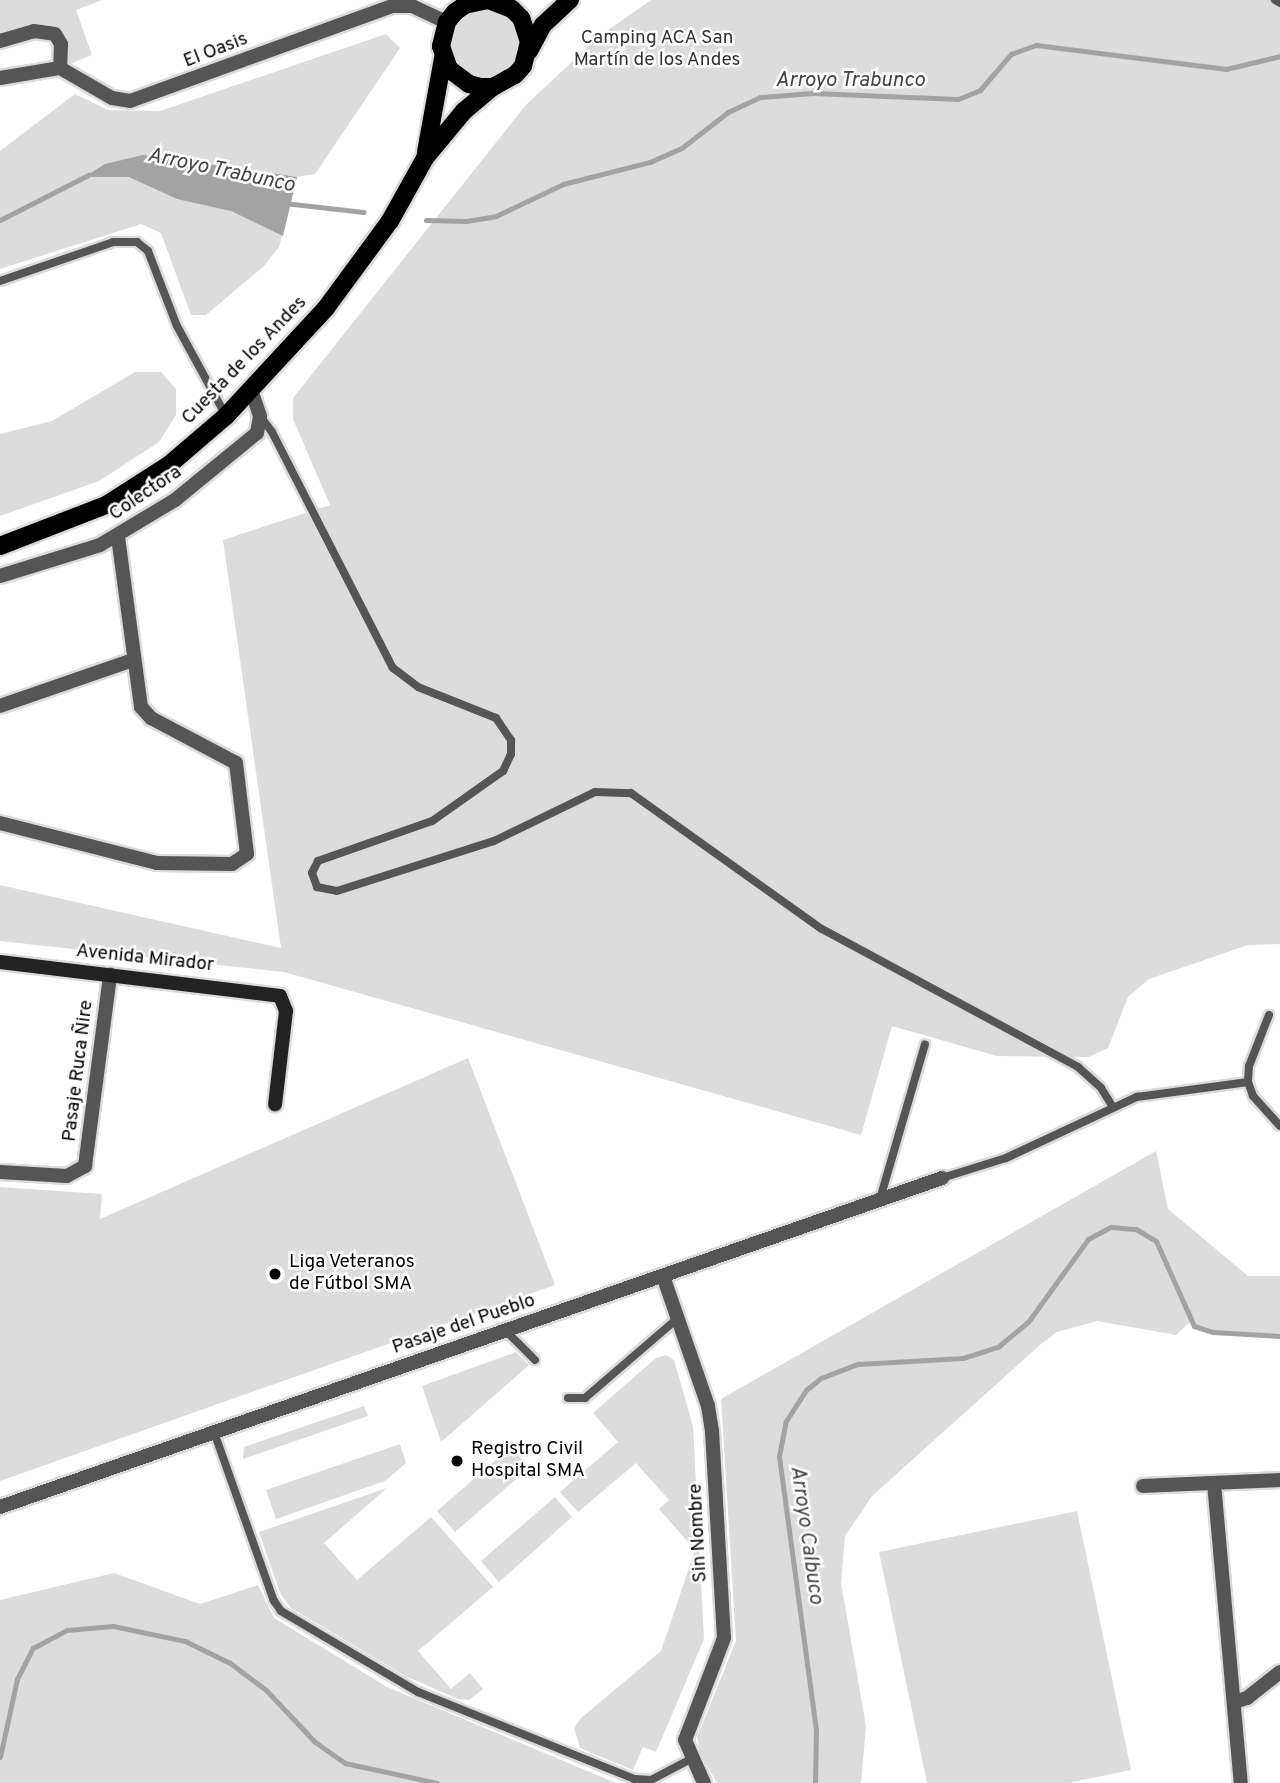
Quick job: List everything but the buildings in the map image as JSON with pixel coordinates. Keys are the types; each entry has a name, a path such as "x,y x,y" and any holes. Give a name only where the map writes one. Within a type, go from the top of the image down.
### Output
{"main road":[{"path":"528,54 521,18 489,0 465,5 447,22 441,46 443,58 458,78 493,87 515,75 528,54 543,25 570,0"},
{"name":"Cuesta de los Andes","path":"425,158 443,58"},
{"name":"Cuesta de los Andes","path":"0,546 106,505 170,464 226,416 348,280 390,221 425,158 464,111 493,87"}],"street":[{"name":"El Oasis","path":"60,68 112,99 130,101 393,6 412,6 447,22"},
{"path":"0,41 34,31 55,34 61,44 60,68 0,78"},
{"path":"251,390 260,416"},
{"name":"Colectora","path":"0,576 118,536 175,500 253,438 260,416"},
{"path":"0,822 157,863 226,865 244,859 248,843 236,763 145,713 138,699 118,536"},
{"path":"0,706 133,660"},
{"name":"Avenida Mirador","path":"0,962 269,992 283,1000 285,1016 275,1104"},
{"name":"Pasaje Ruca Ñire","path":"0,1172 60,1176 80,1171 89,1154 110,975"},
{"name":"Pasaje del Pueblo","path":"0,1507 942,1178"},
{"name":"Sin Nombre","path":"663,1276 711,1423 724,1632 720,1656 686,1733 691,1759 704,1783"},
{"path":"1143,1486 1280,1480"},
{"path":"1214,1483 1241,1783"},
{"path":"1235,1709 1280,1672"}],"lane":[{"path":"1275,0 1280,3"},
{"path":"0,281 113,242 137,242 148,251 177,326 226,416"},
{"path":"260,416 272,432 387,660 418,687 496,718 511,740 511,754 503,771 432,821 318,861 313,878 321,890 337,891 494,841 595,792 631,793 822,929 1078,1068 1101,1088 1113,1107"},
{"path":"1269,1014 1251,1059 1248,1082 1253,1096 1280,1126"},
{"path":"880,1200 925,1044"},
{"path":"942,1178 1006,1158 1113,1107 1150,1094 1248,1082"},
{"path":"568,1398 585,1398 678,1318"},
{"path":"506,1331 535,1360"},
{"path":"214,1433 274,1601 281,1611 418,1692 634,1779 651,1780 691,1759"}],"green space":[{"path":"0,0 102,0 76,10 92,55 60,68 54,34 0,41"},
{"name":"Camping ACA San Martín de los Andes","path":"651,0 1280,0 1280,944 1248,945 1149,979 1128,997 1108,1048 1089,1057 997,1056 892,1026 861,1135 284,972 0,941 0,885 281,948 223,540 330,505 293,419 293,398 525,106 598,37"},
{"path":"485,8 505,14 515,24 521,44 515,64 505,74 485,80 465,74 455,64 449,44 455,24 465,14"},
{"path":"386,34 400,48 315,174 297,177 279,247 264,266 206,315 191,315 161,233 141,224 0,269 0,151 75,94 108,110 160,111"},
{"path":"135,372 161,372 176,389 176,415 159,442 99,481 0,516 0,434 52,421"},
{"name":"Liga Veteranos de Fútbol SMA","path":"468,1058 555,1285 0,1481 0,1187 102,1194 100,1219"},
{"path":"1156,1151 1168,1209 1248,1276 1280,1276 1280,1336 1213,1332 1190,1322 1176,1335 1097,1321 1057,1332 1041,1344 872,1496 845,1536 841,1583 866,1726 861,1783 717,1783 700,1753 697,1737 736,1641 721,1399"},
{"path":"516,1352 529,1365 441,1442 422,1386"},
{"path":"666,1355 674,1360 693,1426 704,1639 656,1752 643,1747 633,1770 580,1748 574,1728 580,1719 661,1651 695,1550 659,1509 669,1500 636,1463 578,1512 560,1492 618,1442 593,1413 656,1358"},
{"path":"364,1406 368,1416 243,1459 244,1447"},
{"path":"400,1444 406,1463 385,1481 276,1519 266,1490"},
{"path":"511,1447 529,1468 455,1532 437,1511"},
{"path":"387,1488 324,1543 357,1580 431,1517 493,1587 418,1651 451,1689 470,1673 483,1689 469,1700 458,1699 405,1676 291,1608 281,1595 259,1532"},
{"path":"555,1497 572,1517 499,1582 481,1561"},
{"path":"1077,1511 1131,1770 1068,1783 927,1783 879,1552"},
{"path":"114,1573 200,1604 258,1585 274,1618 387,1687 616,1783 0,1783 0,1600"}],"water":[{"path":"143,155 297,177 283,236 231,211 177,199 129,177 84,177 105,164"}],"waterway":[{"name":"Arroyo Trabunco","path":"426,220 466,221 496,216 563,184 650,162 683,147 728,112 760,97 813,93 958,99 980,90 1011,54 1036,45 1226,69 1280,56"},
{"name":"Arroyo Trabunco","path":"0,220 88,175"},
{"name":"Arroyo Trabunco","path":"284,203 363,212"},
{"name":"Arroyo Calbuco","path":"815,1783 816,1730 779,1456 786,1421 806,1390 821,1378 858,1364 963,1358 999,1346 1028,1322 1088,1239 1111,1227 1136,1229 1156,1241 1194,1326 1213,1332 1280,1336"},
{"name":"Arroyo Calbuco","path":"0,1757 17,1679 33,1648 67,1630 113,1626 185,1641 230,1663 266,1690 315,1742 345,1763 437,1783"}],"place":[{"name":"Liga Veteranos de Fútbol SMA","path":"275,1274"},
{"name":"Registro Civil Hospital SMA","path":"457,1461"}]}
